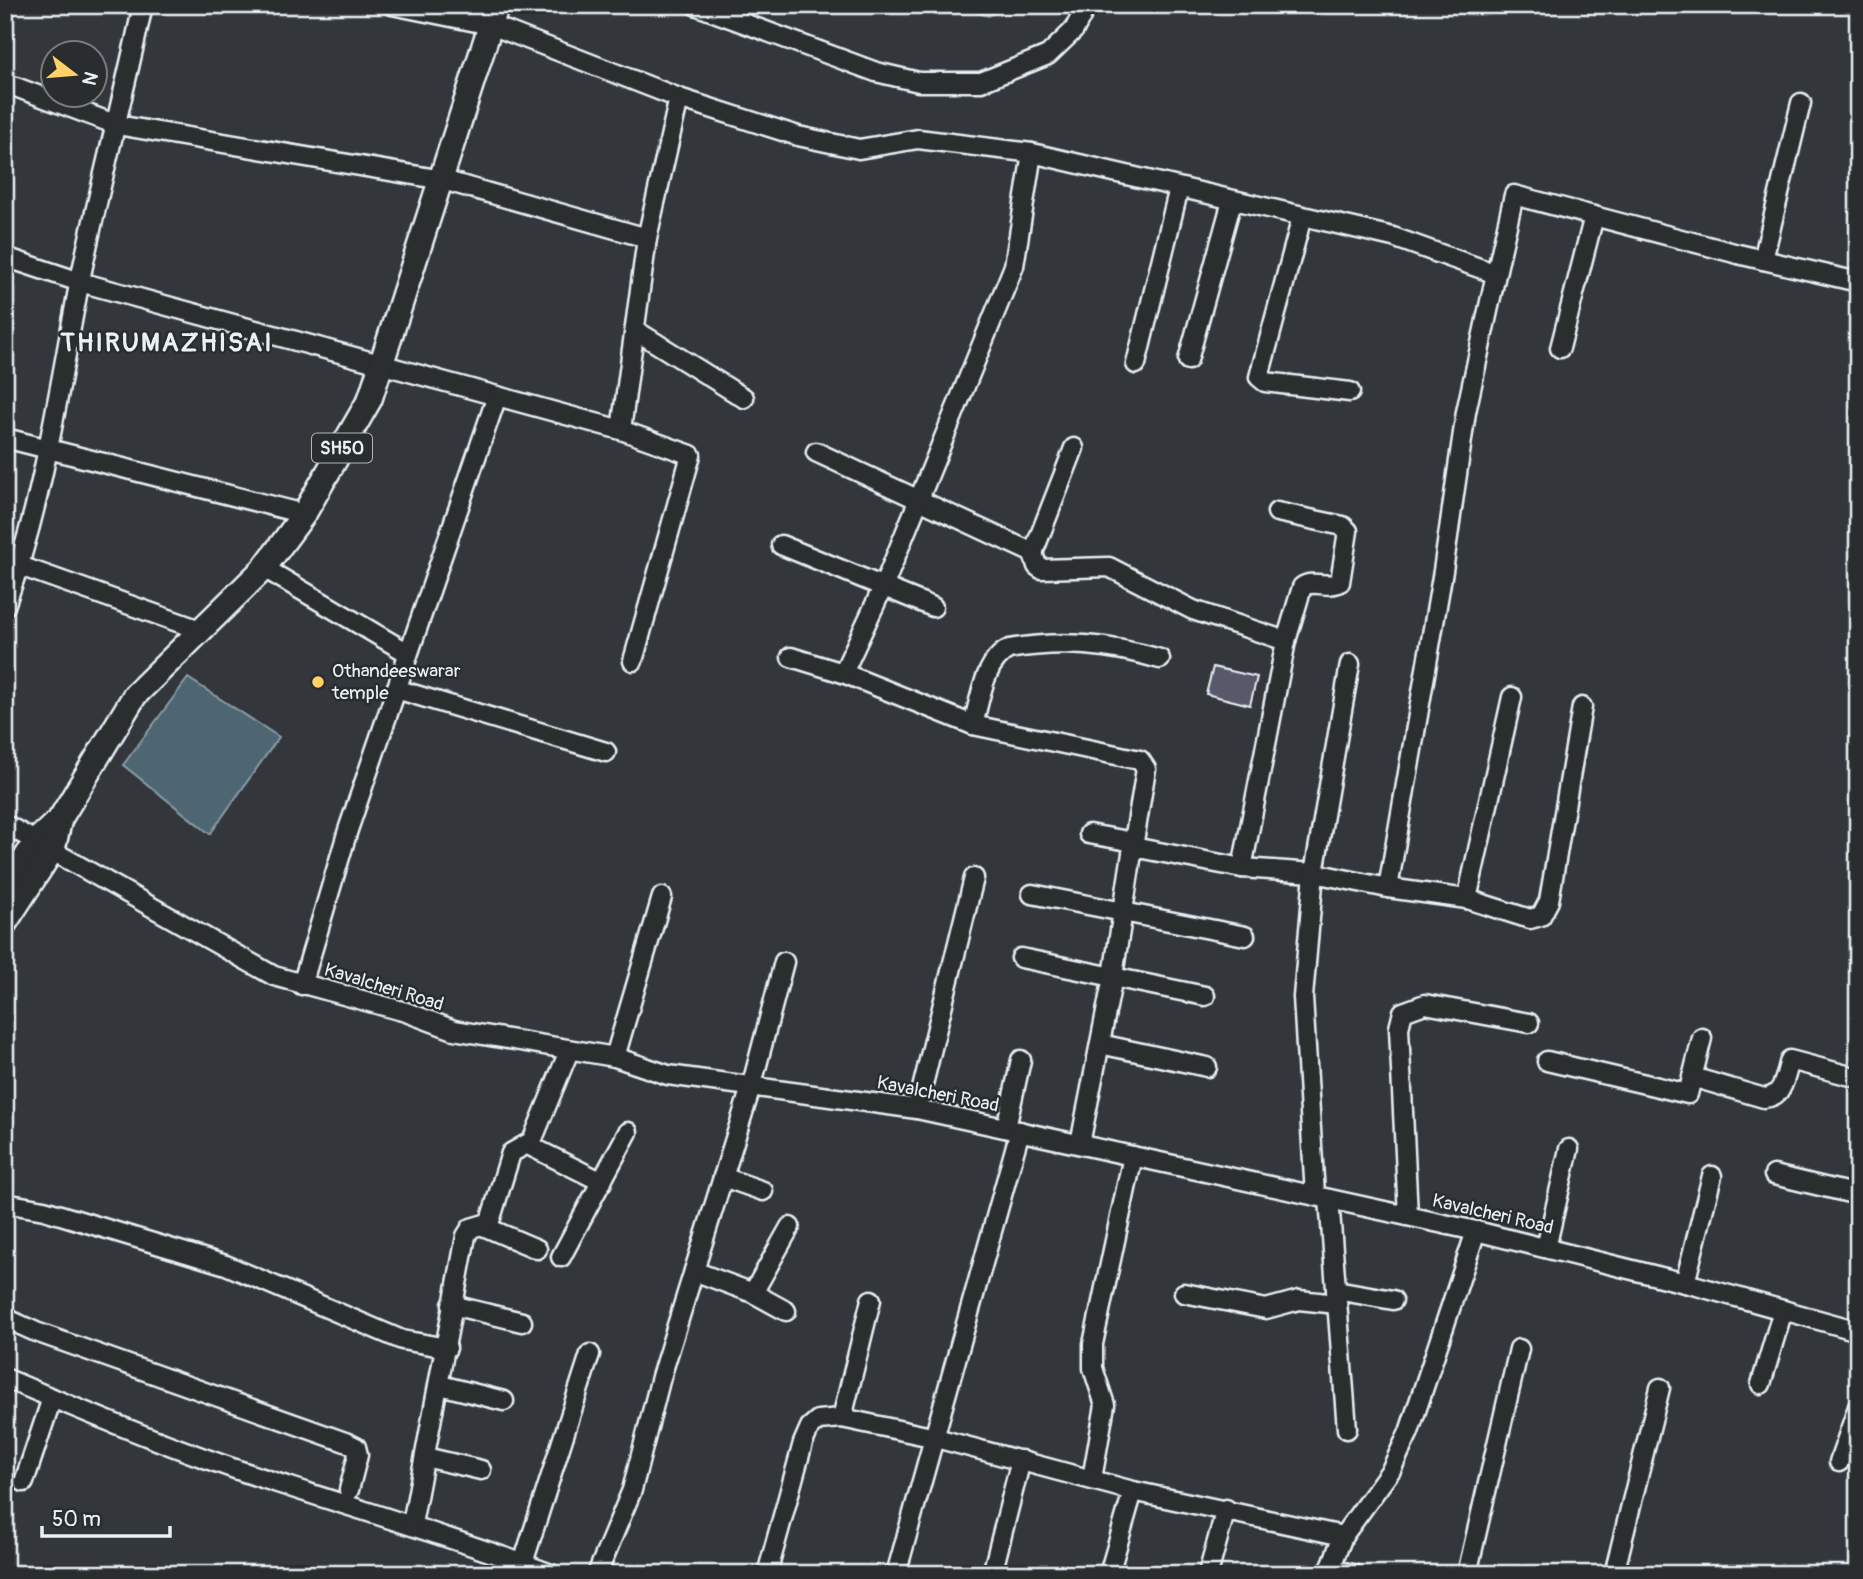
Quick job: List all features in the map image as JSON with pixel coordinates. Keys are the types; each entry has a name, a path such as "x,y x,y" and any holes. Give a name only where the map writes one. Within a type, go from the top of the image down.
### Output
{"main road":[{"name":"SH50","path":"5,923 45,845 135,695 264,568 304,514 370,399 443,180 494,15"},
{"name":"SH50","path":"5,890 45,845"}],"street":[{"path":"5,606 20,566 48,449 80,282 143,5"},
{"path":"392,5 494,15 679,98 798,136 859,149 918,139 1032,153 1393,237 1496,274"},
{"path":"695,5 876,72 919,82 981,82 1048,55 1074,30 1087,5"},
{"path":"5,83 117,125 443,180 647,239"},
{"path":"621,430 647,239 679,98"},
{"path":"1763,260 1801,103"},
{"path":"843,673 884,585 1014,266 1032,153"},
{"path":"1136,364 1180,188"},
{"path":"1388,888 1443,571 1466,412 1514,195 1858,282"},
{"path":"1188,360 1232,201"},
{"path":"1560,348 1594,216"},
{"path":"1302,217 1259,377 1265,382 1350,392"},
{"path":"5,257 80,282 621,430 691,455 633,661"},
{"path":"635,330 744,398"},
{"path":"302,985 348,830 496,396"},
{"path":"5,438 304,514"},
{"path":"1074,448 1033,553 1037,566 1041,569 1109,567 1193,610 1286,641"},
{"path":"816,452 1033,553"},
{"path":"1242,868 1286,641 1302,587 1308,584 1335,585 1340,582 1348,531 1343,526 1277,512"},
{"path":"781,545 933,607"},
{"path":"20,566 200,630"},
{"path":"264,568 408,653"},
{"path":"973,724 993,663 999,654 1009,649 1075,643 1116,646 1160,659"},
{"path":"792,657 843,673 973,724 1140,760 1146,769 1113,976 1080,1144"},
{"path":"1346,1429 1337,1297 1322,1197 1303,997 1314,873 1350,664"},
{"path":"396,689 606,752"},
{"path":"1467,899 1512,696"},
{"path":"1089,834 1242,868 1314,873 1388,888 1467,899 1530,919 1541,916 1545,910 1582,707"},
{"name":"Kavalcheri Road","path":"5,824 235,957 274,976 406,1013 454,1030 615,1057 668,1075 752,1084 916,1109 1080,1144 1476,1231 1685,1283 1858,1331"},
{"path":"916,1109 974,878"},
{"path":"1032,894 1245,936"},
{"path":"615,1057 662,897"},
{"path":"1021,958 1205,996"},
{"path":"597,1574 632,1490 661,1377 752,1084 784,962"},
{"path":"1408,1216 1399,1028 1404,1012 1425,1004 1529,1023"},
{"path":"1547,1060 1688,1094 1702,1038"},
{"path":"1100,1044 1207,1068"},
{"path":"528,1146 569,1051"},
{"path":"896,1574 936,1438 1013,1130 1021,1060"},
{"path":"1692,1077 1765,1098 1773,1098 1780,1092 1790,1060 1858,1079"},
{"path":"561,1257 628,1132"},
{"path":"412,1524 467,1232 483,1226 491,1218 511,1153 518,1147 528,1146 602,1182"},
{"path":"1546,1248 1569,1149"},
{"path":"1092,1479 1105,1405 1093,1368 1093,1344 1133,1156"},
{"path":"1774,1175 1858,1195"},
{"path":"1685,1283 1712,1176"},
{"path":"723,1177 763,1191"},
{"path":"5,1203 44,1210 226,1265 402,1340 447,1348"},
{"path":"483,1226 537,1249"},
{"path":"753,1293 790,1227"},
{"path":"1353,1574 1329,1571 1343,1536 1391,1470 1409,1432 1476,1231"},
{"path":"694,1271 753,1293 786,1311"},
{"path":"1184,1293 1266,1309 1299,1300 1337,1297 1393,1300"},
{"path":"842,1418 871,1300"},
{"path":"452,1305 522,1322"},
{"path":"1761,1384 1783,1310"},
{"path":"5,1318 36,1332 348,1443 356,1447 358,1455 349,1490"},
{"path":"1466,1574 1519,1349"},
{"path":"523,1563 590,1354"},
{"path":"5,1378 237,1469 412,1524 551,1574"},
{"path":"440,1385 505,1401"},
{"path":"1614,1574 1660,1388"},
{"path":"24,1482 52,1398"},
{"path":"1839,1462 1858,1407"},
{"path":"768,1574 810,1427 818,1420 842,1418 936,1438 1133,1491 1343,1536"},
{"path":"425,1457 481,1470"},
{"path":"992,1574 1021,1460"},
{"path":"1109,1574 1133,1491"},
{"path":"1208,1574 1226,1509"}],"water":[{"path":"953,5 1011,5 988,16"},
{"path":"188,678 279,737 210,834 123,765"}],"building":[{"path":"1213,667 1257,677 1250,705 1206,694"}],"place":[{"name":"Othandeeswarar temple","path":"318,682"}],"district":[{"name":"THIRUMAZHISAI","path":"167,343"}]}
